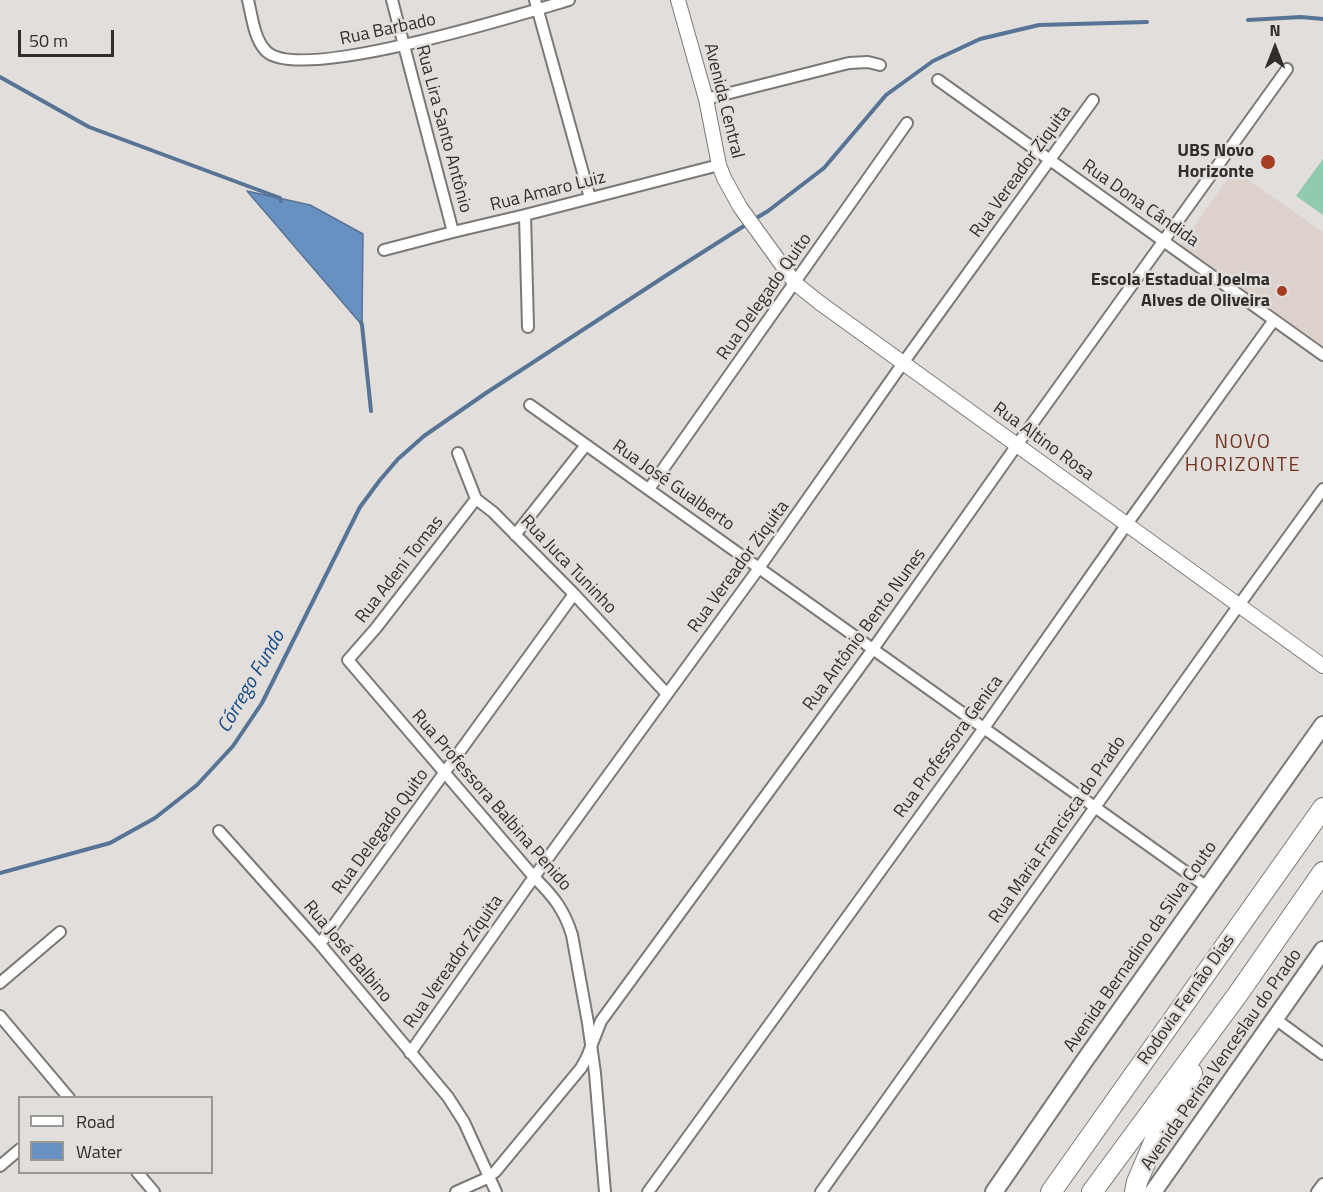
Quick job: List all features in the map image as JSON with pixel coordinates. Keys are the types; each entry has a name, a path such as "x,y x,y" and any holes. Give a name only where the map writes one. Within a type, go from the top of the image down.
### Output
{"highway":[{"name":"Rodovia Fernão Dias","path":"1050,1192 1323,808"},
{"name":"Rodovia Fernão Dias","path":"1092,1192 1238,994 1323,872"},
{"path":"1135,1192 1160,1128 1238,994"}],"main road":[{"name":"Avenida Bernadino da Silva Couto","path":"994,1192 1323,725"},
{"name":"Avenida Perina Venceslau do Prado","path":"1153,1192 1323,950"}],"street":[{"name":"Rua Barbado","path":"248,0 257,37 267,52 281,59 302,60 332,58 404,46 537,5 569,0"},
{"name":"Rua Lira Santo Antônio","path":"392,0 453,231"},
{"name":"Avenida Central","path":"678,0 706,99 719,165 740,207 758,231"},
{"path":"537,5 590,198"},
{"path":"706,99 849,63 868,62 880,65"},
{"name":"Rua Antônio Bento Nunes","path":"456,1192 490,1176 581,1068 602,1021 873,649 1287,69"},
{"name":"Rua Dona Cândida","path":"938,80 1323,355"},
{"name":"Rua Vereador Ziquita","path":"410,1053 534,877 759,568 903,363 1094,100"},
{"name":"Rua Delegado Quito","path":"649,489 906,123"},
{"name":"Rua Amaro Luiz","path":"384,250 719,165"},
{"path":"525,215 528,327"},
{"name":"Rua Altino Rosa","path":"758,231 795,283 820,303 1323,666"},
{"name":"Rua Professora Genica","path":"648,1192 984,728 1274,320"},
{"name":"Rua José Gualberto","path":"530,405 1207,887"},
{"path":"515,535 586,445"},
{"name":"Rua Juca Tuninho","path":"458,453 476,499 493,512 574,594 667,694"},
{"name":"Rua Maria Francisca do Prado","path":"821,1192 1323,489"},
{"name":"Rua Adeni Tomas","path":"348,660 376,628 476,499"},
{"name":"Rua Delegado Quito","path":"320,944 574,594"},
{"name":"Rua Professora Balbina Penido","path":"348,660 561,907 572,935 596,1073 605,1192"},
{"name":"Rua José Balbino","path":"219,831 320,944 457,1110 496,1192"},
{"path":"0,983 60,932"},
{"path":"0,1016 67,1096"},
{"path":"1274,1018 1323,1054"},
{"path":"0,1166 18,1151"},
{"path":"137,1174 154,1192"},
{"path":"1317,1192 1323,1184"}],"shaded area":[{"name":"Escola Estadual Joelma Alves de Oliveira","path":"1234,170 1323,232 1323,346 1179,248"}],"green space":[{"path":"1323,159 1323,215 1296,196"}],"water":[{"path":"247,191 310,205 363,234 362,325"}],"waterway":[{"name":"Córrego Fundo","path":"1248,20 1301,17 1323,19"},
{"path":"753,220 824,168 886,95 933,61 980,39 1039,25 1147,22"},
{"path":"0,77 89,127 280,198 281,201"},
{"name":"Córrego Fundo","path":"0,873 110,843 155,818 197,785 233,746 262,703 360,507 398,459 424,436 486,393 747,224"},
{"path":"361,322 371,411"}],"place":[{"name":"UBS Novo Horizonte","path":"1268,162"},
{"name":"Escola Estadual Joelma Alves de Oliveira","path":"1282,291"}],"district":[{"name":"NOVO HORIZONTE","path":"1243,454"}]}
